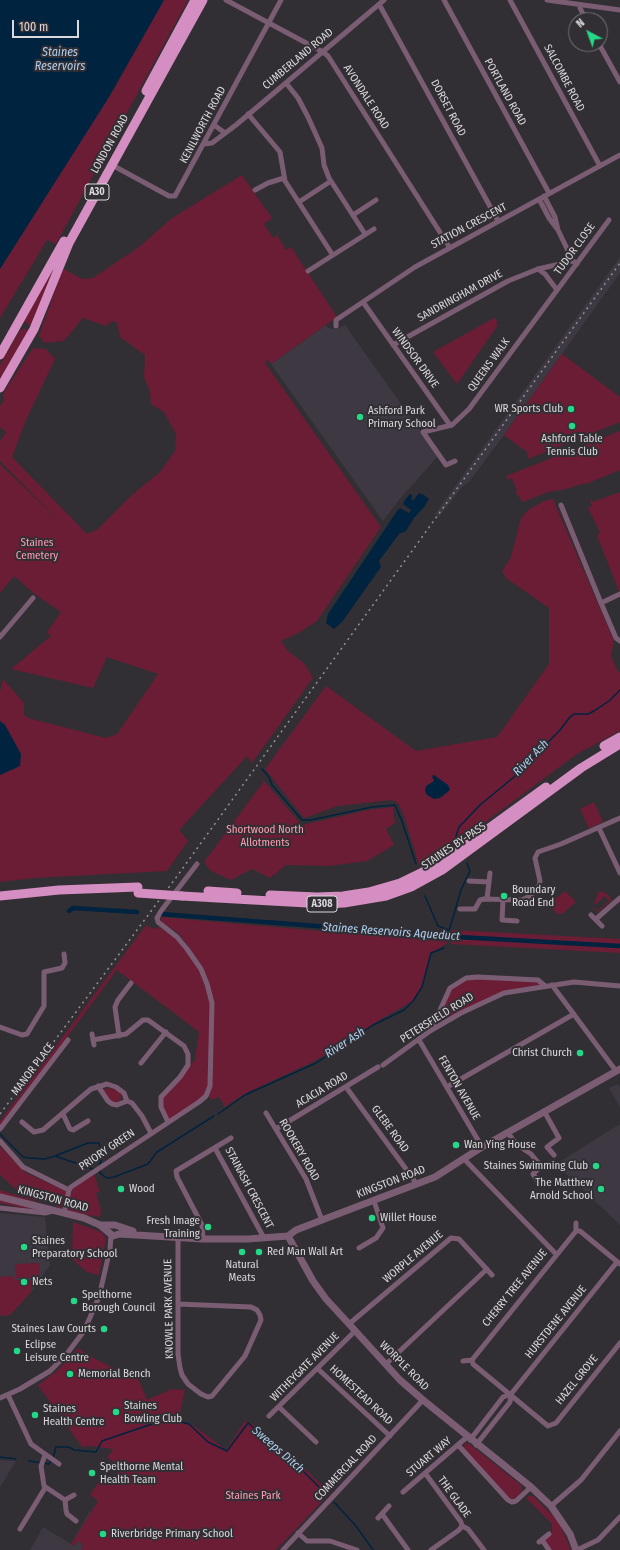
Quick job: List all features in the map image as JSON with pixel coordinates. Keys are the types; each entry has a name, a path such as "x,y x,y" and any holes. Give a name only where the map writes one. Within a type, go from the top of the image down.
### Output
{"highway":[{"name":"A30","path":"0,355 195,0"},
{"name":"LONDON ROAD","path":"1,386 32,334 60,261 203,0"},
{"path":"0,361 20,328 27,326 32,334"},
{"name":"STAINES BY-PASS","path":"182,893 330,897 369,892 400,883 427,870 452,855 578,763 620,737"},
{"name":"STAINES BY-PASS","path":"182,893 325,904 344,903 386,896 410,887 442,870 581,768 620,744"},
{"name":"A308","path":"4,899 59,890 138,890 182,893"}],"street":[{"name":"AVONDALE ROAD","path":"226,0 328,56 450,248"},
{"name":"KENILWORTH ROAD","path":"112,165 172,197 177,192 204,144 281,0"},
{"name":"CUMBERLAND ROAD","path":"204,144 212,143 225,133 384,0"},
{"name":"PORTLAND ROAD","path":"444,0 547,195 558,230"},
{"name":"SALCOMBE ROAD","path":"510,0 600,166"},
{"path":"547,0 620,10"},
{"name":"DORSET ROAD","path":"379,4 498,221"},
{"path":"581,5 580,8 582,12"},
{"path":"603,52 620,82"},
{"path":"286,83 298,98 308,117 322,148 326,171 331,181 365,234"},
{"path":"248,114 280,152 283,162 284,178 332,254"},
{"path":"214,125 225,133"},
{"name":"STATION CRESCENT","path":"336,326 336,320 415,267 620,155"},
{"path":"255,190 268,183 284,178"},
{"path":"299,202 331,181"},
{"path":"539,199 549,218 558,230 575,263"},
{"path":"353,215 376,200"},
{"name":"TUDOR CLOSE","path":"557,290 575,263 609,220"},
{"path":"308,271 332,254 374,229"},
{"name":"SANDRINGHAM DRIVE","path":"393,345 492,289 538,270 575,263"},
{"path":"538,270 545,274 557,290"},
{"name":"QUEENS WALK","path":"455,461 446,465 423,432 450,425 461,418 470,409 557,290"},
{"name":"WINDSOR DRIVE","path":"363,302 450,425"},
{"path":"561,505 616,638 620,642"},
{"path":"601,603 620,594"},
{"path":"0,637 33,598"},
{"path":"460,909 475,909 480,900 522,900 530,896 539,886 540,878 535,858 538,852 620,818"},
{"path":"599,828 620,873"},
{"name":"PRIORY GREEN","path":"68,1190 102,1165 203,1099 210,1086 212,1003 201,970 182,943 158,922 157,918 197,864"},
{"path":"486,899 490,873"},
{"path":"469,881 489,882"},
{"path":"596,919 620,898"},
{"path":"503,900 502,920 517,921"},
{"path":"590,915 602,926"},
{"path":"0,1027 22,1035 27,1034 44,1006 44,972 62,968 65,963 66,956"},
{"path":"430,1031 450,988 466,978 478,976 538,980 545,986"},
{"name":"PETERSFIELD ROAD","path":"380,1066 430,1031 490,998 504,993 574,982 620,986"},
{"path":"119,1036 115,1007 118,1000 131,984"},
{"path":"552,985 618,1070"},
{"path":"447,1087 574,1014"},
{"path":"92,1034 93,1043 126,1034 145,1020 152,1021 184,1046 189,1059 180,1077 161,1097 161,1106 168,1122"},
{"path":"141,1063 166,1032"},
{"name":"MANOR PLACE","path":"0,1129 68,1040"},
{"name":"FENTON AVENUE","path":"419,1040 482,1147"},
{"path":"139,1053 145,1058"},
{"name":"ACACIA ROAD","path":"276,1129 380,1066"},
{"name":"KINGSTON ROAD","path":"0,1197 64,1213 100,1225 114,1232 204,1239 288,1236 296,1230 435,1177 482,1147 618,1070"},
{"path":"22,1122 30,1131 39,1132 98,1086 107,1084 116,1087 126,1096 127,1101"},
{"path":"98,1086 103,1095 112,1104 117,1105 127,1101 132,1103 142,1116 151,1133"},
{"name":"GLEBE ROAD","path":"346,1087 414,1180 415,1184"},
{"path":"544,1111 559,1138 547,1147 554,1155"},
{"name":"ROOKERY ROAD","path":"266,1113 306,1179 322,1220"},
{"path":"63,1114 70,1129 73,1130 88,1121"},
{"path":"508,1133 516,1144 531,1154 541,1166 533,1174 539,1183"},
{"name":"STAINASH CRESCENT","path":"204,1239 202,1225 175,1174 178,1169 231,1138"},
{"path":"0,1141 23,1167 68,1190 64,1213"},
{"name":"STAINASH CRESCENT","path":"215,1148 264,1238"},
{"path":"464,1159 556,1254"},
{"path":"359,1248 376,1238 383,1228 374,1201"},
{"path":"0,1208 45,1214 53,1211"},
{"path":"576,1223 576,1231 580,1231 618,1263"},
{"name":"CHERRY TREE AVENUE","path":"472,1360 576,1231"},
{"path":"0,1398 50,1371 66,1356 84,1331 99,1298 114,1232"},
{"name":"WORPLE ROAD","path":"288,1236 313,1281 326,1300 386,1364 423,1400 468,1438 531,1487 551,1506 570,1534 576,1550"},
{"name":"KNOWLE PARK AVENUE","path":"178,1238 178,1304 178,1354 182,1375 185,1380 208,1397 217,1393 245,1356 261,1320 260,1315 257,1310 251,1307 178,1304"},
{"name":"WORPLE AVENUE","path":"349,1324 451,1238 459,1239 492,1275"},
{"name":"HURSTDENE AVENUE","path":"468,1438 503,1397 511,1394 618,1263"},
{"path":"386,1364 487,1269"},
{"name":"WITHEYGATE AVENUE","path":"269,1416 356,1331"},
{"name":"HAZEL GROVE","path":"511,1394 548,1426 556,1422 620,1343"},
{"path":"463,1361 472,1360 473,1364 511,1394"},
{"name":"HOMESTEAD ROAD","path":"318,1369 390,1436"},
{"name":"HURSTDENE AVENUE","path":"476,1444 510,1402 511,1394"},
{"path":"8,1395 31,1444 58,1463"},
{"name":"COMMERCIAL ROAD","path":"282,1550 423,1400"},
{"path":"279,1407 316,1442"},
{"path":"551,1506 581,1480 620,1431"},
{"name":"STUART WAY","path":"403,1492 468,1438"},
{"path":"458,1446 508,1500 512,1502 516,1501 531,1487"},
{"path":"20,1529 46,1488 42,1464 45,1455"},
{"name":"THE GLADE","path":"425,1473 461,1522 462,1526 468,1529 484,1550"},
{"path":"46,1488 65,1500 67,1514 76,1521"},
{"path":"65,1500 74,1495"},
{"path":"378,1518 389,1506"},
{"path":"382,1514 408,1550"},
{"path":"576,1550 598,1540 620,1517"},
{"path":"431,1550 459,1530 462,1526"},
{"path":"298,1533 307,1541 330,1541 357,1550"},
{"path":"549,1534 540,1541 549,1550"}],"shaded area":[{"path":"620,257 620,273 504,435 469,482 463,486 439,517 435,514"},
{"name":"Ashford Park Primary School","path":"326,325 328,328 336,329 345,325 438,456 399,500 383,521 271,364"},
{"path":"618,1084 620,1087 620,1107 609,1088"},
{"name":"The Matthew Arnold School","path":"620,1124 620,1225 556,1164"},
{"name":"Staines Preparatory School","path":"0,1213 45,1217 50,1265 32,1291 10,1315 0,1316"},
{"path":"0,1460 16,1461 0,1487"},
{"name":"Riverbridge Primary School","path":"90,1511 135,1550 30,1550 43,1527 71,1544"}],"green space":[{"path":"164,0 188,0 56,244 47,240 0,318 0,269 109,97"},
{"name":"Staines Cemetery","path":"242,175 272,218 264,224 273,238 277,235 286,250 291,247 337,317 271,364 268,360 265,363 381,527 317,621 300,632 281,641 288,651 305,664 313,678 252,763 247,756 181,828 180,831 188,841 167,871 34,878 0,882 0,775 20,766 5,725 0,721 0,692 3,679 24,703 24,715 28,718 106,738 117,734 158,674 107,657 93,688 11,669 51,636 47,632 61,612 36,595 14,576 0,593 0,464 60,522 0,461 0,441 6,432 0,427 0,406 4,400 4,392 33,348 46,349 55,359 26,420 12,457 87,534 98,529 133,494 160,472 175,451 176,434 164,412 151,404 150,392 144,377 145,355 120,337 117,323 112,321 106,326 83,318 64,341 45,343 39,336 62,271 64,269 82,279 93,278 139,247 172,218"},
{"path":"66,244 31,326 25,322 23,323"},
{"path":"494,318 497,320 496,323 498,325 457,384 433,352"},
{"path":"24,328 29,331 0,380 0,365 19,332"},
{"name":"WR Sports Club","path":"562,354 620,397 620,422 528,459 527,452 504,435"},
{"path":"620,431 620,470 586,484 548,492 523,502 515,492 517,491 512,478 508,480 506,476"},
{"path":"620,492 619,591 597,536 600,532 588,508 592,506 590,500 593,502"},
{"path":"554,499 614,641 611,656 618,672 620,671 620,731 577,754 461,840 419,865 404,816 398,803 391,800 338,806 304,818 265,769 326,686 416,751 497,737 549,664 549,608 506,578 502,571 511,557 521,518 528,510 544,501"},
{"name":"Shortwood North Allotments","path":"264,781 302,825 368,810 393,807 395,823 386,829 394,845 367,861 329,866 286,865 270,878 252,869 231,880 211,871 204,862"},
{"path":"594,802 603,822 589,828 580,809"},
{"path":"565,891 575,901 575,903 562,914 557,914 549,904"},
{"path":"599,891 606,893 612,900 598,912 592,908 593,907 597,911 609,901 605,896 595,905 594,904"},
{"path":"160,917 449,942 431,953 423,984 413,1001 315,1061 244,1094 225,1107 219,1097 211,1100 207,1092 196,1104 168,1122 161,1097 195,1060 199,1032 117,970 0,1127 0,1121 146,925 154,929 159,927 177,939 188,951 191,950 178,933 162,922"},
{"path":"452,930 620,939 620,953 451,944"},
{"path":"466,978 538,980 545,986 504,993 437,1023 452,989"},
{"path":"109,1088 117,1090 121,1094 120,1102 113,1104 103,1090"},
{"path":"0,1146 26,1173 67,1191 61,1210 55,1204 26,1198 0,1175"},
{"path":"94,1174 100,1192 96,1193 101,1210 100,1217 66,1211 71,1192 75,1186"},
{"path":"0,1190 37,1202 36,1211 0,1203"},
{"path":"73,1222 101,1232 106,1238 99,1275 87,1272 72,1259"},
{"path":"39,1263 40,1277 16,1278 15,1264"},
{"path":"12,1276 16,1280 32,1280 32,1291 10,1315 0,1316 0,1277"},
{"name":"Staines Park","path":"78,1348 93,1358 139,1380 147,1400 172,1389 185,1390 178,1420 194,1426 226,1450 245,1421 254,1425 298,1462 330,1493 276,1550 81,1550 83,1545 78,1541 74,1546 71,1544 98,1501 90,1495 100,1480 109,1485 122,1466 107,1458 113,1449 91,1446 82,1447 38,1385 58,1370"},
{"path":"468,1443 521,1485 522,1492 514,1499 508,1498 465,1450 464,1444"},
{"path":"533,1496 560,1525 571,1550 550,1550 545,1540 552,1533 552,1524 526,1498"}],"water":[{"name":"Staines Reservoirs","path":"0,0 164,0 109,97 0,269"},
{"path":"419,493 429,499 425,506 414,518 406,531 399,534 379,561 381,567 342,622 334,629 326,623 328,614 397,511 400,508 409,513 411,510 403,504 405,500 410,494 413,496 411,498 413,501"},
{"path":"0,721 5,725 21,754 20,766 0,775"},
{"path":"434,775 448,785 450,790 440,798 434,799 427,795 425,791 426,786 434,781 432,776"}],"waterway":[{"name":"River Ash","path":"458,842 456,836 459,827 480,805 514,777 560,730 570,717 574,714 588,714 594,711 609,701 620,690"},
{"path":"262,769 269,777 272,785 302,820 311,820 372,807 395,805 402,821 416,864"},
{"name":"River Ash","path":"449,931 461,890 470,871 467,863"},
{"path":"425,896 438,926 449,930"},
{"name":"Staines Reservoirs Aqueduct","path":"69,911 73,908 137,912"},
{"name":"Staines Reservoirs Aqueduct","path":"161,914 458,937 620,946"},
{"name":"River Ash","path":"218,1114 245,1095 316,1063 373,1025 404,1010 413,1001 422,987 431,953 444,948"},
{"name":"River Ash","path":"100,1171 100,1173 107,1178 114,1177 148,1164 157,1152 214,1116"},
{"name":"River Ash","path":"0,1134 23,1157 30,1158 45,1159 88,1143 99,1143 102,1154 100,1165"},
{"name":"River Ash","path":"55,1156 93,1169"},
{"name":"Sweeps Ditch","path":"53,1458 56,1447 69,1447 74,1450 96,1452 102,1441 152,1424 173,1420 189,1424 208,1442 227,1451 248,1423 286,1454 327,1495"},
{"name":"Sweeps Ditch","path":"0,1457 16,1459"},
{"name":"Sweeps Ditch","path":"29,1461 49,1464 51,1461"},
{"path":"334,1502 356,1526 373,1550"}],"railway":[{"path":"0,1114 175,879 620,263"}],"place":[{"name":"WR Sports Club","path":"571,409"},
{"name":"Ashford Park Primary School","path":"360,417"},
{"name":"Ashford Table Tennis Club","path":"572,426"},
{"name":"Boundary Road End","path":"504,896"},
{"name":"Christ Church","path":"580,1053"},
{"name":"Wan Ying House","path":"456,1145"},
{"name":"Staines Swimming Club","path":"596,1166"},
{"name":"Wood","path":"121,1189"},
{"name":"The Matthew Arnold School","path":"601,1189"},
{"name":"Willet House","path":"372,1218"},
{"name":"Fresh Image Training","path":"208,1227"},
{"name":"Staines Preparatory School","path":"24,1247"},
{"name":"Natural Meats","path":"242,1252"},
{"name":"Red Man Wall Art","path":"259,1252"},
{"name":"Nets","path":"24,1282"},
{"name":"Spelthorne Borough Council","path":"74,1301"},
{"name":"Staines Law Courts","path":"104,1329"},
{"name":"Eclipse Leisure Centre","path":"17,1351"},
{"name":"Memorial Bench","path":"70,1374"},
{"name":"Staines Bowling Club","path":"116,1412"},
{"name":"Staines Health Centre","path":"35,1415"},
{"name":"Spelthorne Mental Health Team","path":"92,1473"},
{"name":"Riverbridge Primary School","path":"103,1534"}]}
